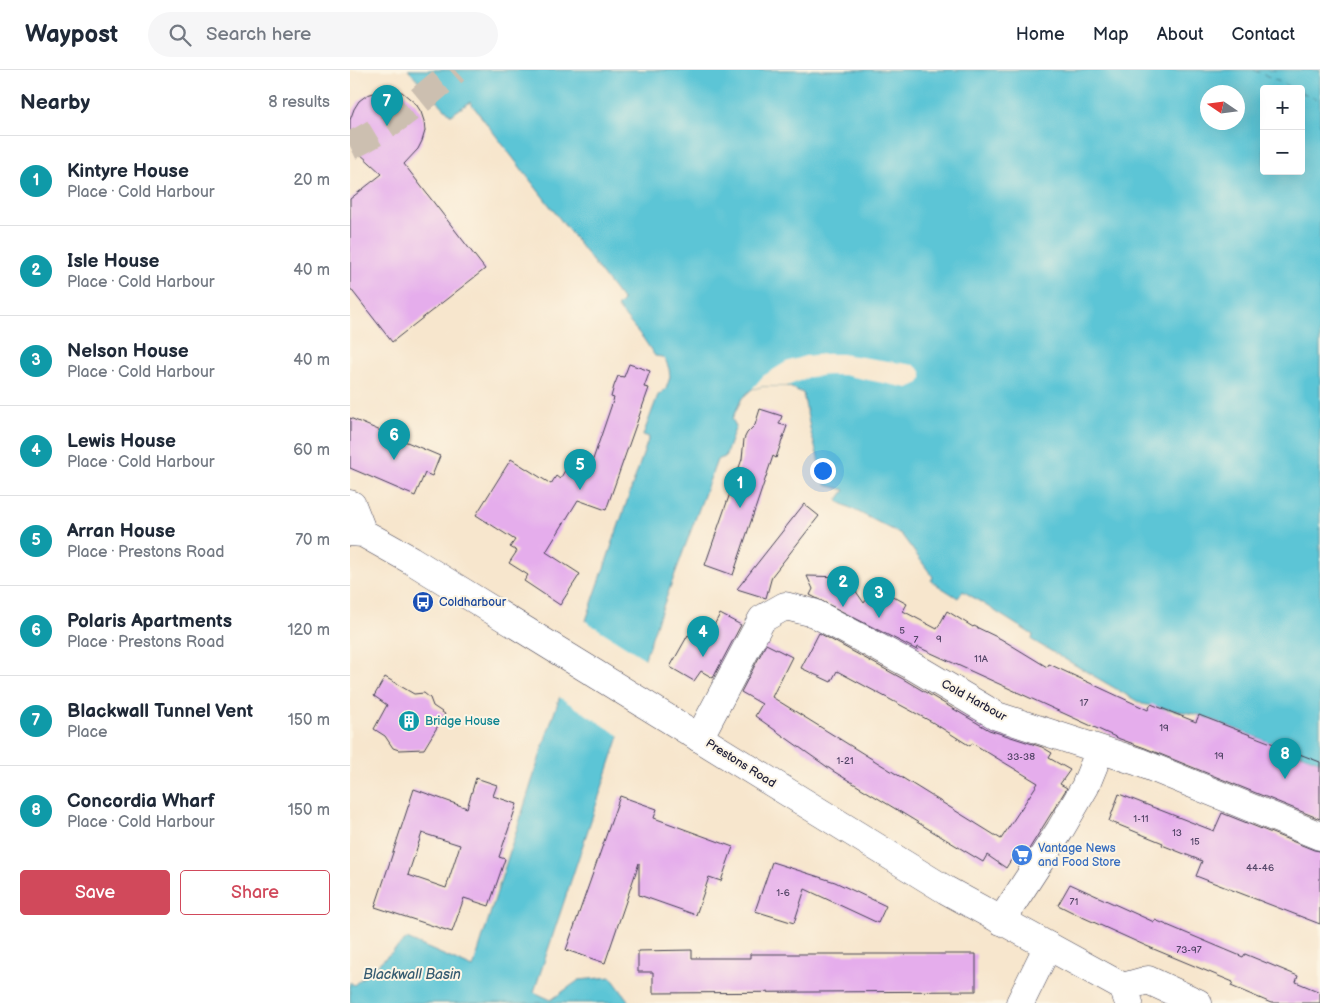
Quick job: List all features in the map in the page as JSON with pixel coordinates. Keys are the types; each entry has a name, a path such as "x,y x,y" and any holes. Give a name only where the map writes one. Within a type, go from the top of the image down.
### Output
{"main road":[{"name":"Prestons Road","path":"350,504 352,505 356,532 411,560 939,885 1048,946 1126,995 1148,980 1198,1003"},
{"name":"Cold Harbour","path":"699,738 762,619 784,606 814,613 911,665 997,716 1138,762 1320,836"},
{"path":"1001,921 1060,830 1085,787 1100,750"},
{"path":"1020,1003 1048,946"}],"water":[{"name":"Blackwall Basin","path":"408,70 1320,70 1320,762 1199,715 1142,704 1032,640 1033,635 963,591 958,598 931,581 933,577 901,534 837,501 845,490 826,485 811,433 803,393 787,386 764,386 752,389 742,398 732,419 736,426 725,457 717,460 654,631 534,992 551,1000 579,980 611,977 630,1003 350,1003 350,982 354,985 407,939 473,968 546,737 649,437 643,435 658,395 666,389 670,377 666,361 662,357 655,356 643,338 617,307 623,301 470,102 451,115"}],"pier":[{"path":"842,354 914,365 920,370 922,378 919,383 908,388 843,375 828,375 810,377 787,386 764,386 752,389 763,376 786,362 805,356"},
{"path":"584,620 647,660 628,718 620,736 559,697 565,673"}],"building":[{"path":"384,90 402,92 416,104 421,112 425,131 422,141 418,149 404,164 485,269 392,342 350,288 350,199 382,174 358,152 353,144 350,137 350,120 359,101 367,95"},
{"path":"629,364 650,371 644,387 649,388 606,510 578,500 546,552 580,574 560,605 524,581 528,575 509,563 517,551 510,547 515,540 476,515 511,459 551,484 556,476 560,479 570,462 588,474 614,398 611,397 614,386 618,376 624,377"},
{"path":"760,409 782,416 779,424 787,426 776,458 773,456 733,575 705,565 742,459 744,439 755,425"},
{"path":"350,418 440,456 432,476 425,473 415,496 350,468"},
{"path":"804,504 819,516 772,576 766,598 737,589"},
{"path":"807,576 846,577 864,603 876,587 907,604 903,611 937,629 947,611 973,627 1001,639 1047,667 1049,664 1148,710 1151,704 1196,722 1199,715 1320,762 1320,819 1120,739 918,647 917,650 810,595 813,589"},
{"path":"720,614 741,625 713,678 701,671 694,681 670,667 688,635 704,644"},
{"path":"819,633 903,679 989,730 1042,747 1052,753 1049,758 1070,770 1060,784 1067,788 1021,862 1013,857 1006,868 987,855 983,862 833,771 755,716 762,704 741,692 766,644 792,657 772,697 1001,839 1038,783 972,743 970,746 932,722 837,671 831,682 801,668"},
{"name":"Bridge House","path":"385,677 414,694 424,693 430,698 433,706 445,714 424,749 399,750 393,748 385,736 374,729 387,705 374,696"},
{"path":"476,778 497,785 493,796 517,804 499,857 505,859 489,906 464,898 452,932 375,907 414,789 467,808","holes":["422,833 460,845 446,888 408,875"]},
{"path":"1119,794 1214,831 1222,813 1320,851 1320,924 1196,876 1202,861 1109,821"},
{"path":"620,796 657,809 654,818 733,847 721,881 709,877 696,915 639,895 639,863 605,963 566,950"},
{"path":"772,862 835,882 886,906 878,923 805,889 794,923 755,911"},
{"path":"1070,884 1154,922 1155,920 1243,957 1245,954 1298,976 1296,982 1320,992 1320,1003 1271,1003 1231,986 1233,982 1080,916 1058,905"},
{"path":"692,950 692,958 750,958 750,954 976,954 976,991 653,993 653,972 638,972 638,951"}],"ferry route":[{"path":"1254,70 1286,85"},
{"path":"1305,94 1320,100"}],"tunnel":[{"path":"350,146 392,121 418,102 455,70"}],"place":[{"name":"Blackwall Tunnel Vent","path":"387,126"},
{"name":"Polaris Apartments","path":"394,460"},
{"name":"Arran House","path":"580,490"},
{"name":"Kintyre House","path":"740,508"},
{"name":"Coldharbour","path":"423,602"},
{"name":"Isle House","path":"843,607"},
{"name":"Nelson House","path":"879,618"},
{"name":"Lewis House","path":"703,657"},
{"name":"Bridge House","path":"409,721"},
{"name":"Concordia Wharf","path":"1285,779"},
{"name":"Vantage News and Food Store","path":"1022,855"}]}
